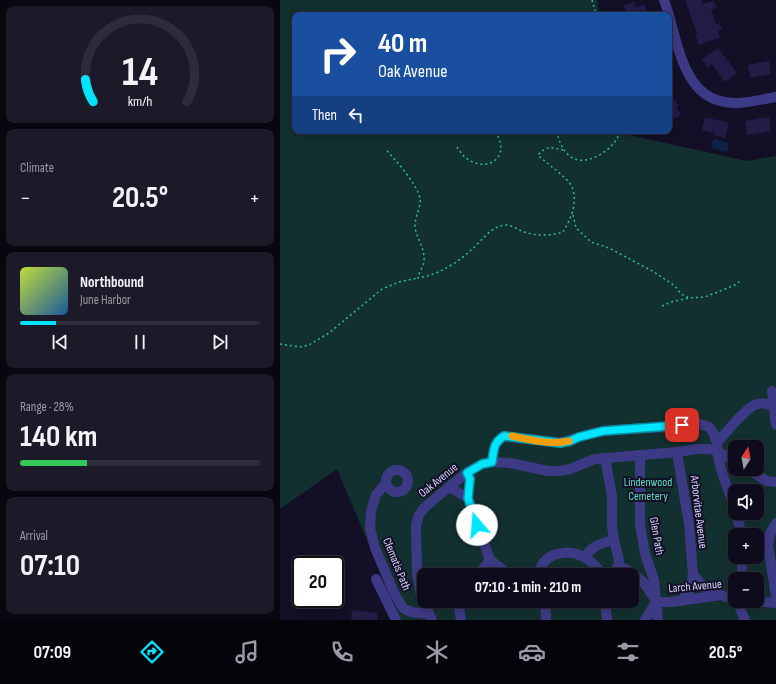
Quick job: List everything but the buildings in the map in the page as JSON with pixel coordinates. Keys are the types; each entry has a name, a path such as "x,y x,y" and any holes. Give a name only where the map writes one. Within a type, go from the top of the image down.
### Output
{"street":[{"path":"664,0 668,12"},
{"path":"672,25 688,74 691,80 702,91 715,99 730,103 745,103 776,97"},
{"path":"772,391 776,425"},
{"path":"717,447 748,409 757,404 773,406"},
{"path":"492,462 494,446 498,440 504,436 560,443 600,432 668,427 697,423 709,427 713,432 728,489"},
{"path":"717,447 728,456"},
{"name":"Oak Avenue","path":"430,617 421,596 416,574 416,525 418,515 449,487 482,464 492,462 510,463 548,471 559,471 570,469 595,459 709,449 717,447"},
{"name":"Arborvitae Avenue","path":"677,452 689,524 693,574 691,586 682,601"},
{"name":"Glen Path","path":"640,455 640,524 645,554 654,580 658,620"},
{"path":"604,458 612,496 612,526 618,554 618,566 631,571 643,581 656,602 645,620"},
{"path":"467,473 470,479 468,498 490,560 501,568"},
{"path":"759,476 767,481 776,482"},
{"name":"Clematis Path","path":"386,483 376,495 371,512 370,528 375,548 395,596 403,608 411,612 430,617"},
{"path":"449,487 468,498"},
{"path":"776,523 770,534 768,545 776,596"},
{"path":"585,557 595,546 614,540"},
{"path":"541,568 543,562 549,556 561,553 585,557 596,568"},
{"path":"484,568 490,560"},
{"path":"693,574 704,587 717,596"},
{"path":"376,579 396,620"},
{"name":"Larch Avenue","path":"656,602 682,601 717,596 728,596"},
{"path":"764,602 776,603"},
{"path":"459,608 461,620"},
{"path":"545,608 546,620"},
{"path":"606,608 607,620"},
{"path":"740,608 745,620"}],"path":[{"path":"592,0 595,12"},
{"path":"457,147 468,160 477,164 496,161 500,155 500,138 497,134"},
{"path":"558,134 563,150"},
{"path":"280,344 300,347 309,345 329,333 382,289 399,282 425,277 458,260 492,230 504,225 533,234 555,235 563,232 572,213 574,193 571,186 550,165 542,161 538,155 543,150 551,147 563,150 578,160 593,158 612,145 618,134"},
{"path":"387,151 407,173 419,195 420,200 415,226 417,236 423,247 425,260 418,278"},
{"path":"572,213 576,228 591,242 609,248 654,272 675,286 681,294 689,298"},
{"path":"662,306 671,302 689,298 705,297 735,286 740,281"}],"green space":[{"name":"Lindenwood Cemetery","path":"280,0 597,0 599,12 292,12 292,134 624,134 747,161 776,156 776,620 401,620 337,469 280,509"}],"water":[{"path":"714,139 729,143 727,152 712,148 711,145"}],"slow traffic":[{"path":"512,436 528,440 560,443 569,441"}],"route":[{"path":"477,525 468,498 470,479 467,473 482,464 492,462 494,446 498,440 504,436 560,443 603,431 682,425"}]}
